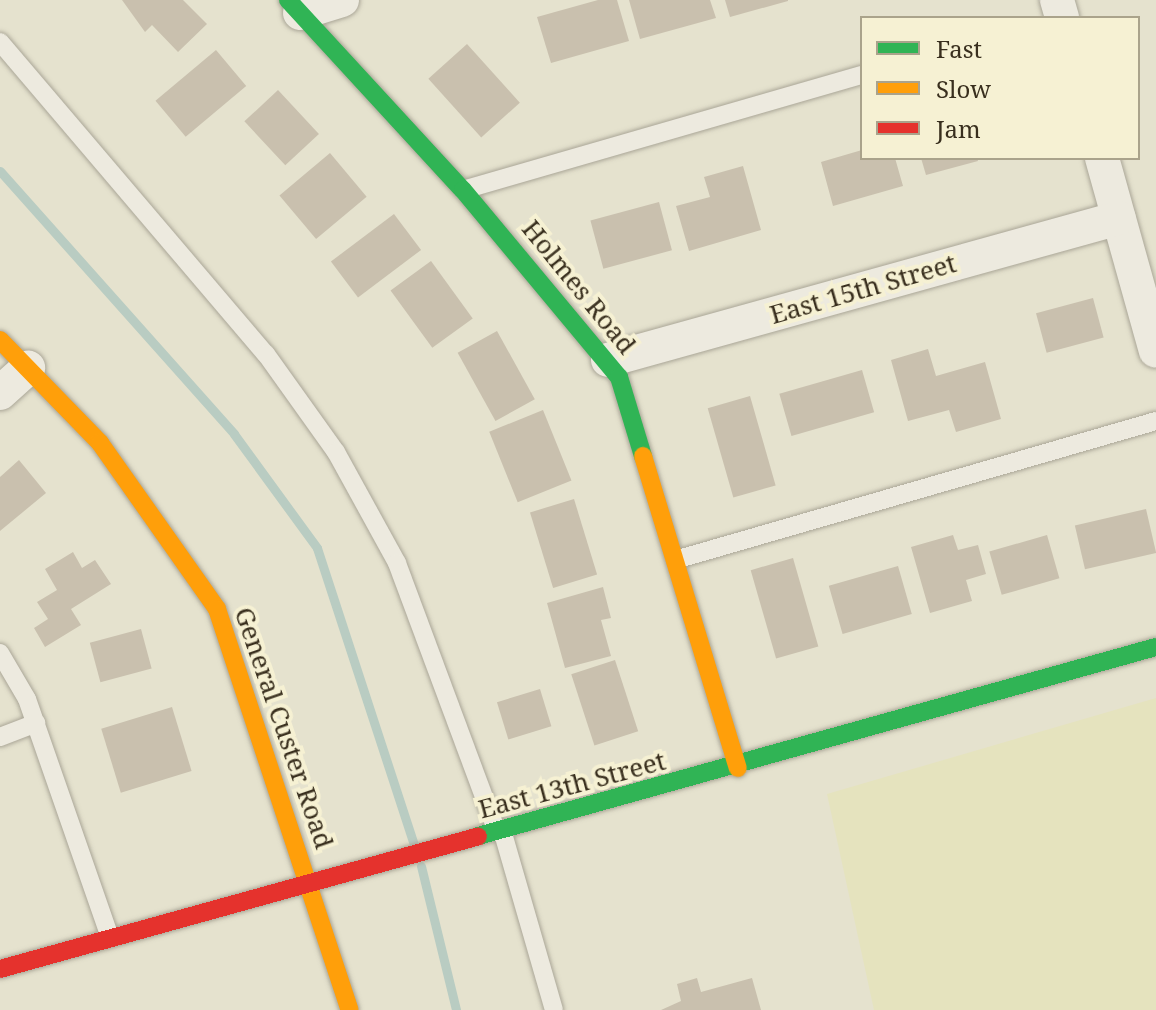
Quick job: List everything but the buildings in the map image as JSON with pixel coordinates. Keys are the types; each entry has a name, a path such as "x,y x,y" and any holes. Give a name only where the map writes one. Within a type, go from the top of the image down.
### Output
{"street":[{"path":"294,6 342,0"},
{"name":"Holmes Road","path":"294,6 463,190 608,360 675,560 738,768"},
{"path":"1103,160 1156,351"},
{"name":"East 15th Street","path":"608,360 1119,218"},
{"name":"General Custer Road","path":"0,340 100,443 217,609 350,1010"},
{"path":"0,393 28,368"},
{"name":"East 13th Street","path":"0,969 310,882 738,768 1156,647"}],"lane":[{"path":"0,42 266,354 336,452 397,563 554,1010"},
{"path":"463,190 860,76"},
{"path":"675,560 1156,421"},
{"path":"0,653 36,723 110,937"},
{"path":"0,737 36,723"}],"shaded area":[{"path":"1156,698 1156,1010 874,1010 827,794"}],"waterway":[{"path":"0,171 234,434 317,548 414,844"},
{"path":"421,866 456,1010"}],"traffic: fast":[{"path":"288,0 463,190 619,377 643,456"},
{"path":"478,836 1156,647"}],"traffic: slow":[{"path":"0,340 100,443 217,609 350,1010"},
{"path":"643,456 738,768"}],"traffic: jam":[{"path":"0,969 478,836"}]}
